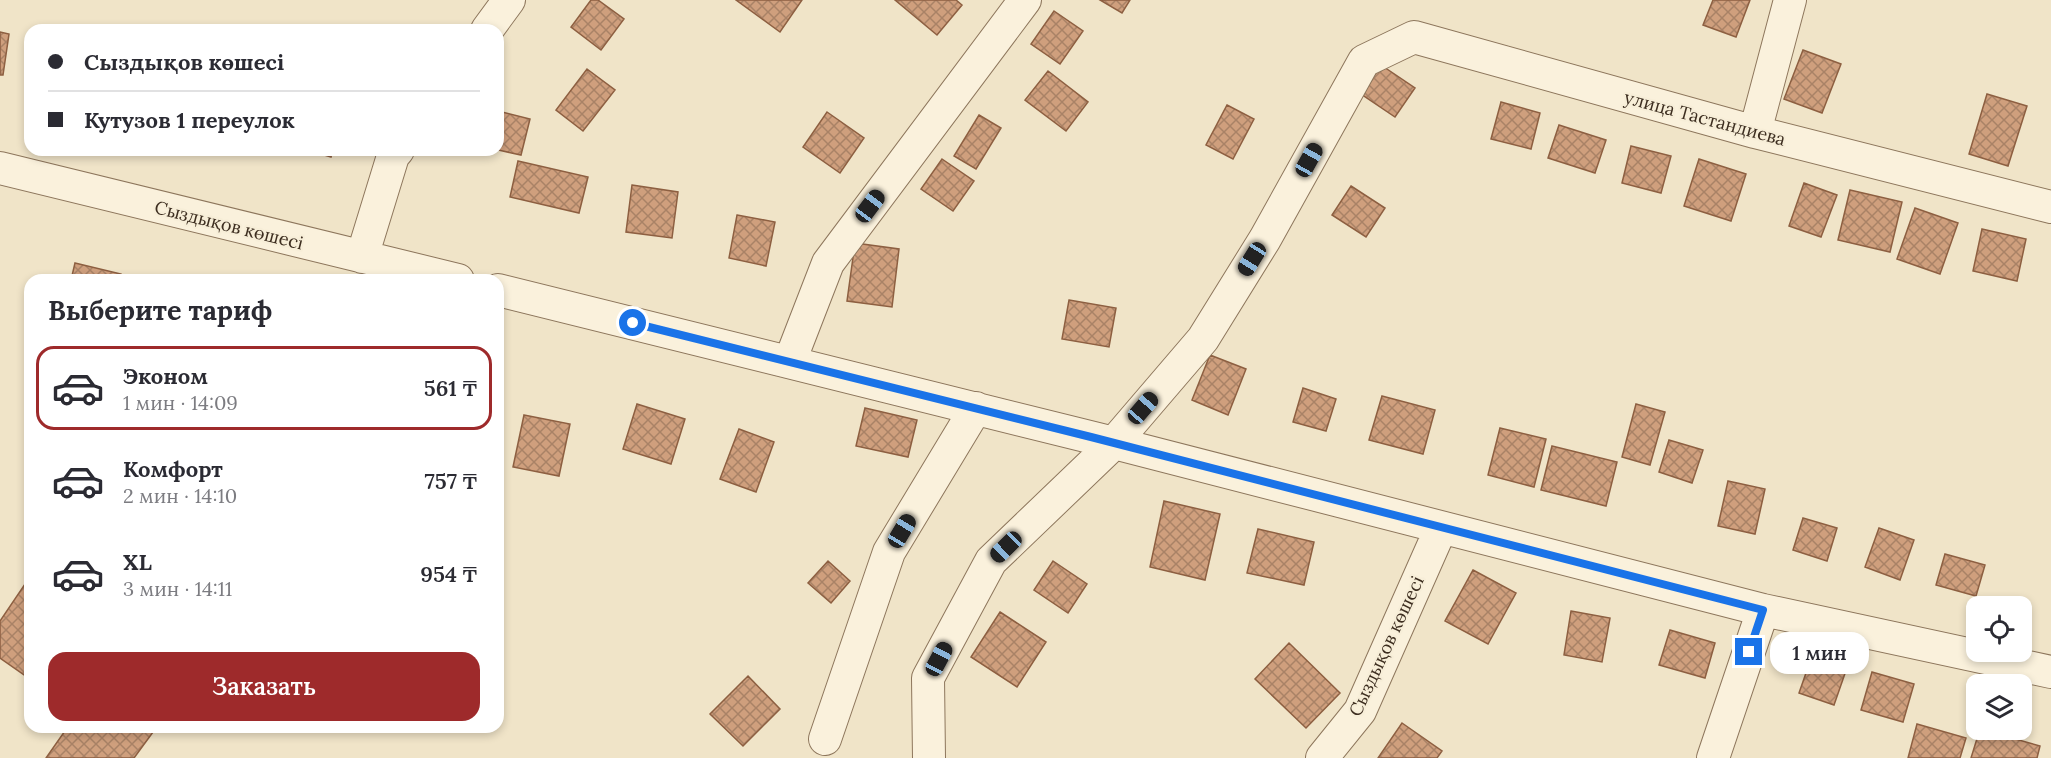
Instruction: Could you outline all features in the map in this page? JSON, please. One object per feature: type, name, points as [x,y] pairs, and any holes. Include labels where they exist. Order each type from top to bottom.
[{"type":"street","points":[[491,24],[509,0]]},
{"type":"street","points":[[790,361],[828,262],[1025,0]]},
{"type":"street","points":[[1755,132],[1790,0]]},
{"type":"street","name":"улица Тастандиева","points":[[1114,443],[1203,339],[1265,239],[1364,61],[1414,37],[1755,132],[2051,207]]},
{"type":"street","points":[[362,257],[393,156]]},
{"type":"street","name":"Сыздықов көшесі","points":[[0,168],[433,274]]},
{"type":"street","points":[[504,291],[976,408],[1763,610],[2051,672]]},
{"type":"street","points":[[825,739],[889,552],[976,408]]},
{"type":"street","points":[[928,758],[928,678],[991,561],[1114,443]]},
{"type":"street","name":"Сыздықов көшесі","points":[[1322,758],[1360,711],[1441,528]]},
{"type":"street","points":[[1713,758],[1763,610]]},
{"type":"building","points":[[591,0],[598,0],[624,19],[601,50],[571,27]]},
{"type":"building","points":[[736,0],[802,0],[780,32]]},
{"type":"building","points":[[895,0],[956,0],[962,5],[937,35]]},
{"type":"building","points":[[1100,0],[1130,0],[1122,13]]},
{"type":"building","points":[[1713,0],[1750,0],[1736,37],[1703,25]]},
{"type":"building","points":[[1054,11],[1083,31],[1060,64],[1031,44]]},
{"type":"building","points":[[0,32],[9,34],[3,75],[0,75]]},
{"type":"building","points":[[1803,50],[1841,64],[1822,113],[1784,99]]},
{"type":"building","points":[[1381,65],[1415,88],[1395,117],[1361,94]]},
{"type":"building","points":[[587,69],[615,90],[583,131],[556,110]]},
{"type":"building","points":[[1048,71],[1088,102],[1066,131],[1025,100]]},
{"type":"building","points":[[1987,94],[2027,106],[2008,166],[1969,154]]},
{"type":"building","points":[[1501,102],[1540,113],[1531,149],[1491,139]]},
{"type":"building","points":[[1227,105],[1254,119],[1233,159],[1206,145]]},
{"type":"building","points":[[504,112],[530,119],[521,155],[504,151]]},
{"type":"building","points":[[827,112],[864,138],[840,173],[803,147]]},
{"type":"building","points":[[979,115],[1001,128],[976,169],[954,156]]},
{"type":"building","points":[[1559,125],[1606,140],[1595,173],[1548,158]]},
{"type":"building","points":[[1631,146],[1671,156],[1661,193],[1622,183]]},
{"type":"building","points":[[942,159],[974,181],[953,211],[921,189]]},
{"type":"building","points":[[1699,159],[1746,174],[1731,221],[1684,206]]},
{"type":"building","points":[[518,161],[588,177],[579,213],[510,197]]},
{"type":"building","points":[[1804,183],[1837,195],[1821,237],[1789,226]]},
{"type":"building","points":[[632,185],[678,192],[672,238],[626,232]]},
{"type":"building","points":[[1351,186],[1385,208],[1366,237],[1332,215]]},
{"type":"building","points":[[1850,190],[1902,202],[1890,252],[1838,240]]},
{"type":"building","points":[[1915,208],[1958,223],[1940,274],[1897,259]]},
{"type":"building","points":[[737,215],[775,222],[766,266],[729,258]]},
{"type":"building","points":[[1982,229],[2026,239],[2017,281],[1973,271]]},
{"type":"building","points":[[855,243],[899,249],[892,307],[847,301]]},
{"type":"building","points":[[75,263],[121,274],[72,274]]},
{"type":"building","points":[[1069,300],[1116,308],[1109,347],[1062,339]]},
{"type":"building","points":[[1210,355],[1246,369],[1228,415],[1192,400]]},
{"type":"building","points":[[1303,388],[1336,399],[1326,431],[1293,422]]},
{"type":"building","points":[[1382,396],[1435,410],[1423,454],[1369,440]]},
{"type":"building","points":[[637,404],[685,419],[671,464],[623,449]]},
{"type":"building","points":[[1636,404],[1665,412],[1650,465],[1622,457]]},
{"type":"building","points":[[865,408],[917,420],[908,457],[856,446]]},
{"type":"building","points":[[524,415],[570,424],[559,476],[513,467]]},
{"type":"building","points":[[1500,428],[1546,439],[1534,487],[1488,475]]},
{"type":"building","points":[[739,429],[774,442],[756,492],[720,479]]},
{"type":"building","points":[[1669,440],[1703,450],[1692,483],[1659,472]]},
{"type":"building","points":[[1552,446],[1617,462],[1606,506],[1541,490]]},
{"type":"building","points":[[1728,481],[1765,489],[1755,534],[1718,526]]},
{"type":"building","points":[[1164,501],[1220,514],[1205,580],[1150,567]]},
{"type":"building","points":[[1803,518],[1837,528],[1827,561],[1793,550]]},
{"type":"building","points":[[1879,528],[1914,540],[1900,580],[1865,567]]},
{"type":"building","points":[[1258,529],[1314,542],[1304,585],[1247,573]]},
{"type":"building","points":[[1945,554],[1985,565],[1976,596],[1936,585]]},
{"type":"building","points":[[828,561],[850,581],[831,603],[808,583]]},
{"type":"building","points":[[1053,561],[1087,584],[1068,613],[1034,590]]},
{"type":"building","points":[[1473,570],[1516,593],[1488,644],[1445,621]]},
{"type":"building","points":[[24,585],[24,675],[0,658],[0,621]]},
{"type":"building","points":[[1571,611],[1610,618],[1602,662],[1564,655]]},
{"type":"building","points":[[1000,612],[1046,642],[1017,687],[971,657]]},
{"type":"building","points":[[1670,630],[1715,643],[1705,678],[1659,665]]},
{"type":"building","points":[[1289,643],[1340,693],[1306,728],[1255,679]]},
{"type":"building","points":[[1814,650],[1849,662],[1834,705],[1799,693]]},
{"type":"building","points":[[1872,672],[1914,684],[1903,722],[1861,710]]},
{"type":"building","points":[[748,676],[780,709],[743,746],[710,714]]},
{"type":"building","points":[[1402,723],[1442,751],[1437,758],[1378,758]]},
{"type":"building","points":[[1917,724],[1966,738],[1960,758],[1908,758]]},
{"type":"building","points":[[64,733],[152,733],[134,758],[46,758]]},
{"type":"building","points":[[1977,740],[2019,740],[2040,746],[2037,758],[1971,758]]},
{"type":"route","points":[[633,323],[1091,437],[1763,610],[1749,652]]}]
